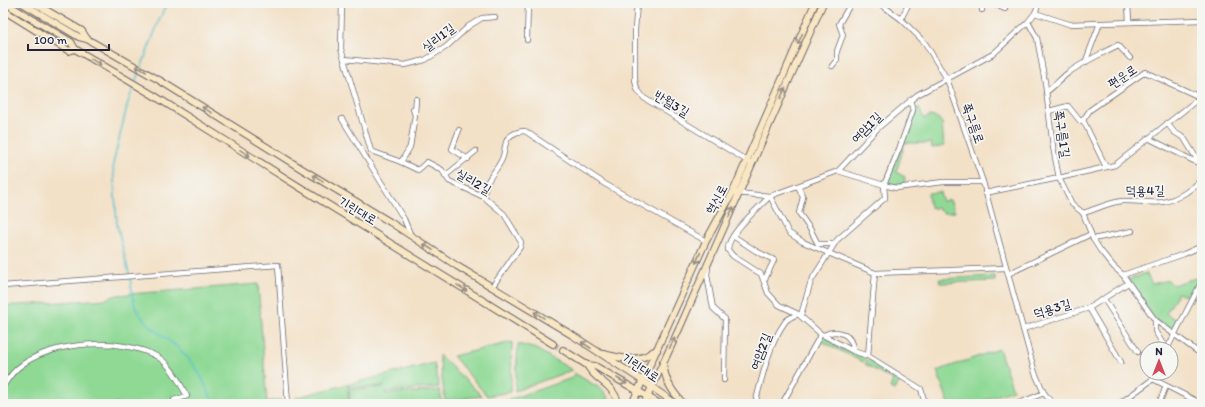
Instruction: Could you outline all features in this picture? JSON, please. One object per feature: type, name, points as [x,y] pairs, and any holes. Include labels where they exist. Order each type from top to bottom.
[{"type":"street","points":[[3,10],[69,51],[75,49],[71,42],[5,3]]},
{"type":"street","points":[[22,3],[79,37],[87,39]]},
{"type":"street","points":[[34,3],[82,31],[87,39]]},
{"type":"street","points":[[342,3],[341,50],[371,151],[364,154]]},
{"type":"street","points":[[527,40],[528,3]]},
{"type":"street","name":"반월3길","points":[[637,3],[635,50],[635,80],[637,89],[644,98],[752,164]]},
{"type":"street","name":"혁신로","points":[[644,404],[680,327],[707,264],[736,193],[746,160],[815,3]]},
{"type":"street","name":"혁신로","points":[[632,404],[706,241],[752,164],[823,3]]},
{"type":"street","points":[[832,66],[837,60],[837,51],[843,35],[839,24],[851,3]]},
{"type":"street","name":"쪽구름로","points":[[879,3],[901,19],[925,43],[947,79],[982,182],[1035,373],[1044,393],[1053,404]]},
{"type":"street","points":[[901,19],[909,3]]},
{"type":"street","points":[[980,3],[982,5],[982,10]]},
{"type":"street","points":[[992,3],[1005,9]]},
{"type":"street","points":[[947,79],[993,54],[1028,22],[1035,13],[1039,3]]},
{"type":"street","points":[[1128,3],[1129,22]]},
{"type":"street","points":[[1035,13],[1069,24],[1202,20]]},
{"type":"street","name":"실리1길","points":[[344,59],[404,65],[425,60],[446,47],[469,26],[482,18],[495,17]]},
{"type":"street","name":"쪽구름1길","points":[[1028,22],[1037,38],[1059,178]]},
{"type":"street","points":[[1085,63],[1100,23]]},
{"type":"street","name":"기린대로","points":[[87,39],[160,80],[492,287],[572,335],[676,404]]},
{"type":"street","points":[[1046,92],[1053,88],[1057,82],[1068,73],[1118,45],[1130,58]]},
{"type":"street","name":"기린대로","points":[[75,49],[153,94],[293,183],[553,344]]},
{"type":"street","name":"편운로","points":[[985,193],[1115,165],[1201,97],[1145,72],[1090,110],[1083,120]]},
{"type":"street","name":"여암1길","points":[[734,234],[770,196],[838,172],[878,128],[910,100],[947,79]]},
{"type":"street","points":[[401,162],[410,147],[416,99]]},
{"type":"street","points":[[799,314],[811,281],[834,244],[885,198],[884,185],[913,110],[910,100]]},
{"type":"street","points":[[1048,110],[1068,106],[1080,121],[1083,120],[1106,167]]},
{"type":"street","points":[[413,109],[415,115]]},
{"type":"street","points":[[342,119],[404,219],[411,236]]},
{"type":"street","points":[[1167,124],[1174,132],[1184,138],[1201,165]]},
{"type":"street","name":"실리2길","points":[[459,130],[452,149],[468,159]]},
{"type":"street","points":[[484,197],[485,185],[498,168],[503,158],[507,141],[515,133],[525,131],[605,184],[706,241]]},
{"type":"street","points":[[1148,138],[1201,165]]},
{"type":"street","name":"실리2길","points":[[371,151],[418,170],[427,162],[442,170],[449,181],[484,197],[504,214],[521,242],[520,247],[492,287]]},
{"type":"street","name":"실리2길","points":[[445,176],[468,159],[476,151]]},
{"type":"street","points":[[838,172],[896,188],[943,182],[982,182]]},
{"type":"street","points":[[1059,178],[1072,204],[1083,213],[1092,237],[1114,267],[1123,275],[1155,320],[1198,352],[1202,353]]},
{"type":"street","name":"덕용4길","points":[[1083,213],[1120,201],[1161,203],[1175,199],[1197,185],[1202,179]]},
{"type":"street","points":[[798,186],[802,197],[799,213],[818,244],[834,244]]},
{"type":"street","name":"여암1길","points":[[736,193],[770,196]]},
{"type":"street","points":[[770,196],[789,233],[803,242],[829,254],[876,273],[1006,268]]},
{"type":"street","points":[[1008,274],[1066,246],[1092,237],[1132,231]]},
{"type":"street","points":[[764,281],[774,260],[756,251],[734,234],[728,247],[730,254],[761,274],[768,293],[779,305],[799,314],[822,334],[853,351],[868,356],[921,389],[925,404]]},
{"type":"street","points":[[1123,275],[1184,254],[1202,246]]},
{"type":"street","points":[[3,286],[278,264],[288,404]]},
{"type":"street","points":[[707,264],[709,264],[707,275],[713,308],[725,319],[724,380]]},
{"type":"street","points":[[868,356],[876,273]]},
{"type":"street","points":[[1171,341],[1202,281]]},
{"type":"street","name":"덕용3길","points":[[1023,329],[1089,308],[1128,283]]},
{"type":"street","points":[[1104,299],[1138,352]]},
{"type":"street","name":"덕용3길","points":[[1089,308],[1121,362]]},
{"type":"street","name":"여암2길","points":[[755,404],[762,377],[774,342],[786,321],[799,314]]},
{"type":"street","points":[[1155,320],[1155,331],[1162,341]]},
{"type":"street","points":[[822,334],[834,332],[846,335],[851,340],[853,351]]},
{"type":"street","points":[[782,404],[822,334]]},
{"type":"street","points":[[3,387],[8,378],[23,364],[43,353],[69,347],[106,344],[140,349],[159,358],[171,369],[187,396],[174,400]]},
{"type":"street","name":"기린대로","points":[[564,350],[587,365],[595,366],[660,404]]},
{"type":"street","points":[[600,354],[630,359],[645,357],[657,350]]},
{"type":"street","points":[[663,361],[668,384],[681,401],[681,404]]},
{"type":"street","points":[[587,365],[591,373],[608,385],[616,394],[619,404]]},
{"type":"street","points":[[1119,404],[1150,381]]},
{"type":"street","points":[[1157,381],[1197,403],[1202,404]]},
{"type":"street","points":[[1159,404],[1166,386]]},
{"type":"street","points":[[1017,404],[1044,393]]},
{"type":"green space","points":[[919,108],[924,119],[930,116],[938,118],[942,123],[944,146],[932,148],[931,143],[903,143],[914,110]]},
{"type":"green space","points":[[903,144],[903,150],[896,172],[905,177],[904,186],[896,187],[885,185]]},
{"type":"green space","points":[[940,192],[943,201],[950,200],[955,212],[944,213],[937,208],[931,208],[928,193]]},
{"type":"green space","points":[[1146,273],[1152,284],[1168,280],[1173,285],[1199,277],[1189,297],[1178,293],[1166,314],[1177,320],[1170,330],[1155,319],[1128,280]]},
{"type":"green space","points":[[995,276],[995,281],[940,283],[939,279]]},
{"type":"green space","points":[[258,284],[267,402],[280,399],[280,404],[3,404],[3,306],[106,299],[117,295]]},
{"type":"green space","points":[[821,335],[866,358],[863,362],[819,340]]},
{"type":"green space","points":[[512,342],[511,392],[487,396],[453,356]]},
{"type":"green space","points":[[518,344],[536,349],[572,370],[515,391]]},
{"type":"green space","points":[[999,349],[1013,390],[974,404],[949,404],[937,371]]},
{"type":"green space","points":[[439,355],[477,391],[482,396],[445,401]]},
{"type":"green space","points":[[868,359],[901,380],[894,390],[890,388],[893,380],[865,364]]},
{"type":"green space","points":[[434,363],[439,387],[385,392],[385,394],[440,390],[442,404],[350,404],[349,390],[384,386],[348,388],[348,404],[296,404],[295,398],[348,384],[348,387],[350,384]]},
{"type":"green space","points":[[574,373],[603,390],[612,404],[505,404],[505,401],[572,378]]},
{"type":"waterway","points":[[141,68],[167,3]]},
{"type":"waterway","points":[[135,83],[139,72]]},
{"type":"waterway","points":[[129,274],[117,225],[113,164],[128,102],[134,87]]},
{"type":"waterway","points":[[130,278],[136,308],[149,325],[178,348],[190,360],[207,388],[213,404]]},
{"type":"tunnel","points":[[553,344],[563,350]]}]
